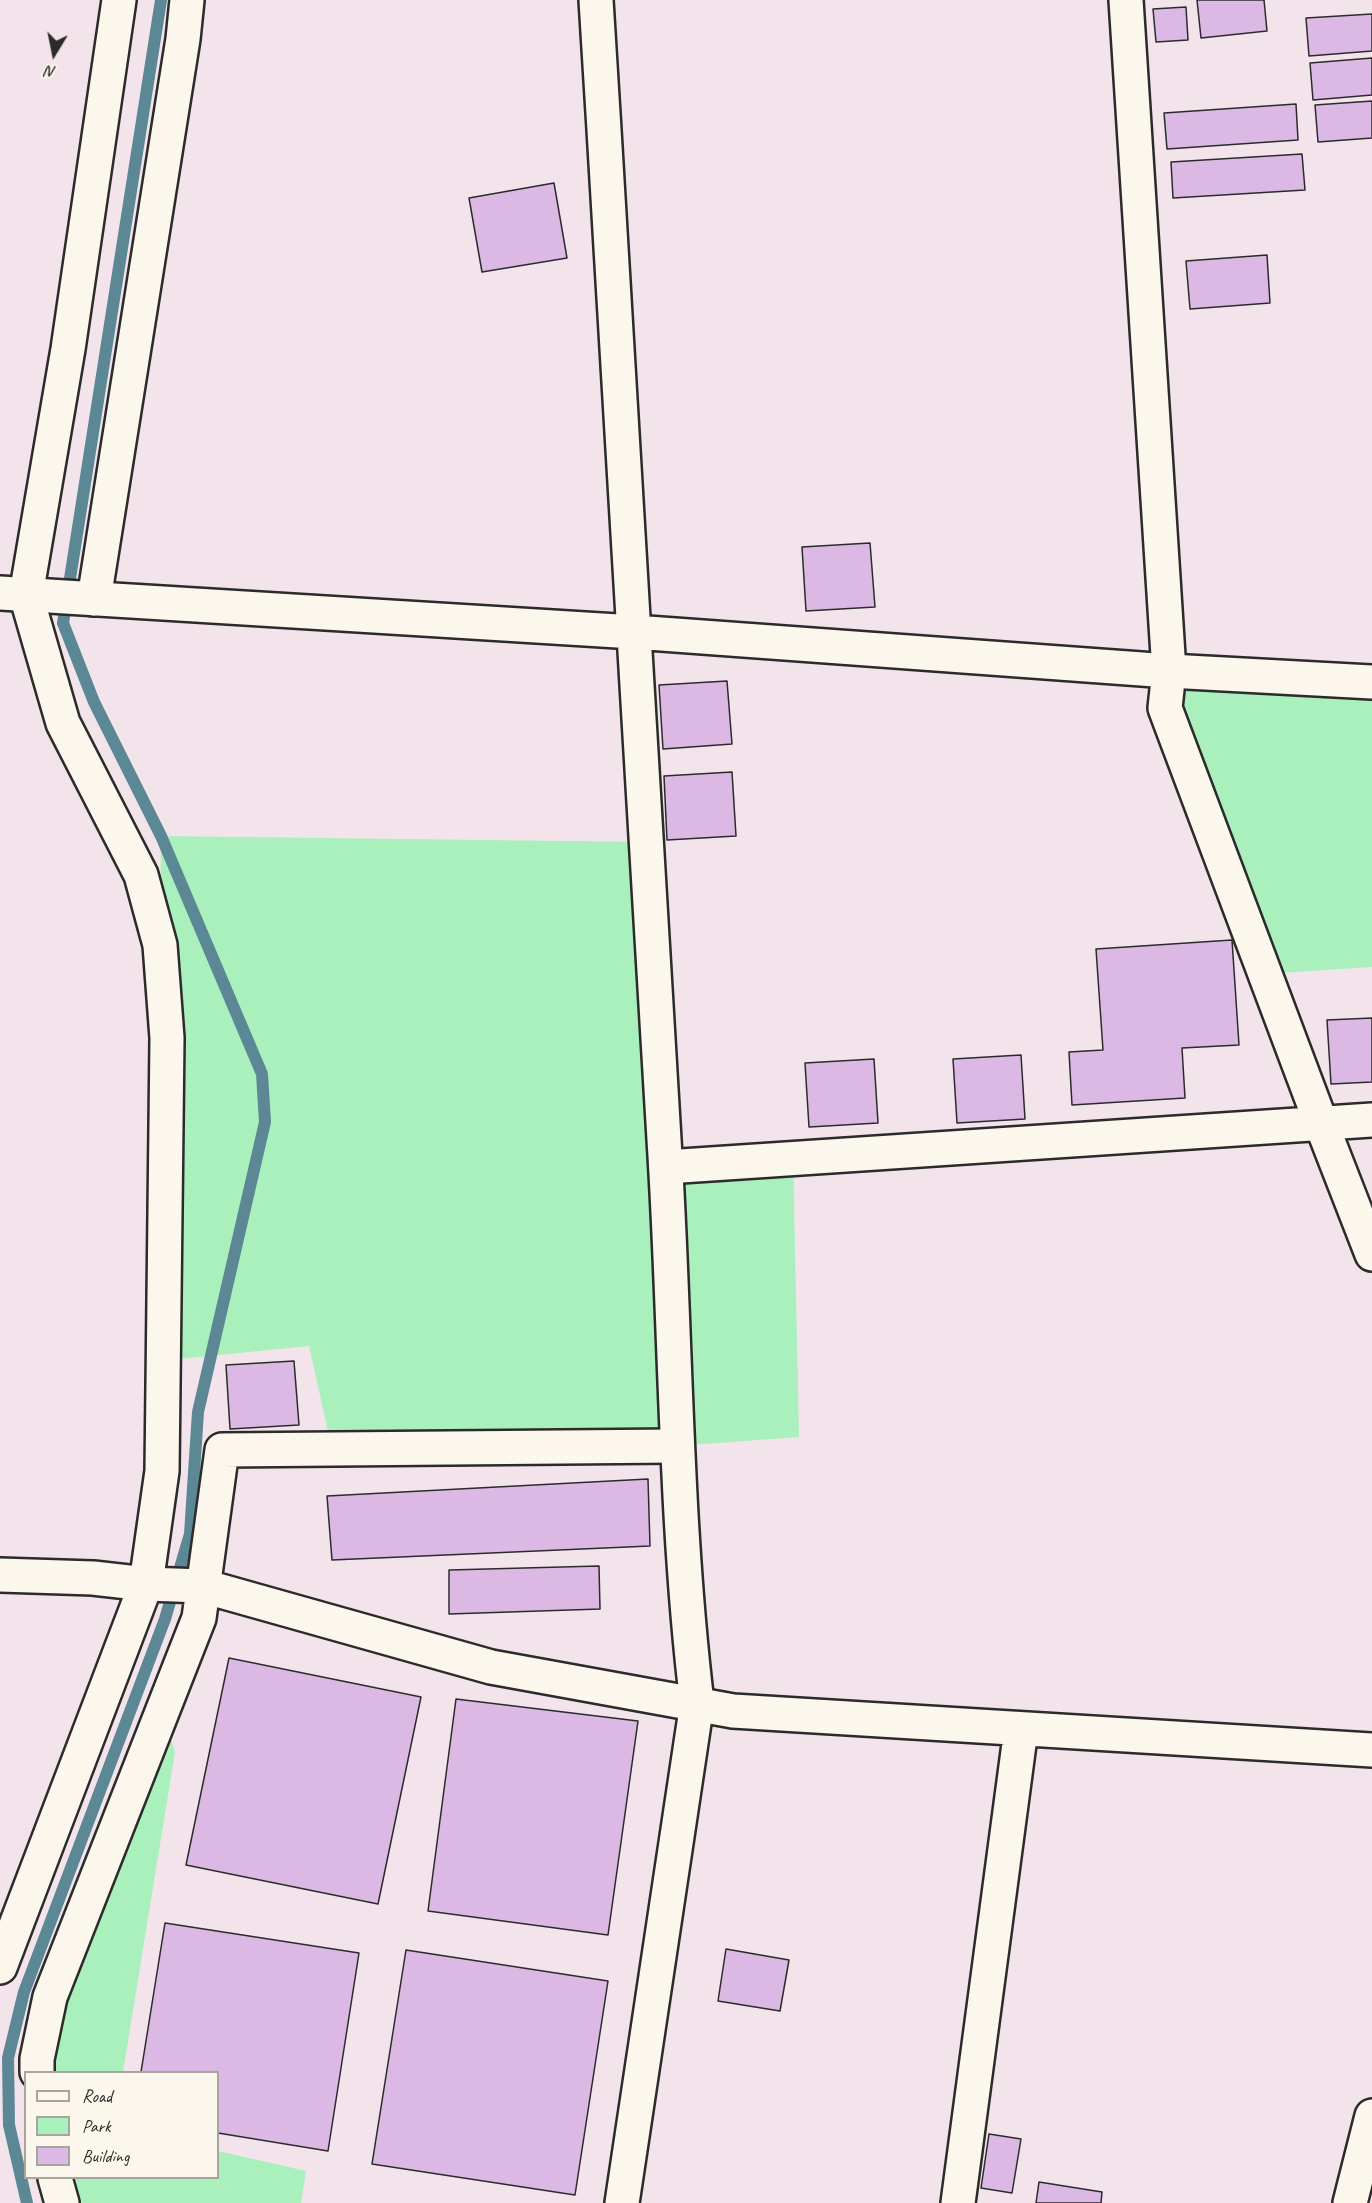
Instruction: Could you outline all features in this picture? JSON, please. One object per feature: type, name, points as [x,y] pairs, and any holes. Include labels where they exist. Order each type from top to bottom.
[{"type":"street","points":[[0,1967],[146,1584],[162,1471],[167,1038],[160,945],[141,875],[63,723],[13,594],[68,349],[119,0]]},
{"type":"street","points":[[94,599],[187,0]]},
{"type":"street","points":[[596,0],[666,1167],[676,1446],[689,1638],[697,1703],[622,2203]]},
{"type":"street","points":[[1126,0],[1169,671],[1165,708],[1372,1254]]},
{"type":"street","points":[[13,594],[634,632],[1169,671],[1372,682]]},
{"type":"street","points":[[666,1167],[1372,1120]]},
{"type":"street","points":[[37,2071],[37,2059],[50,1997],[198,1618],[222,1450],[676,1446]]},
{"type":"street","points":[[0,1575],[93,1578],[146,1584],[203,1586],[491,1667],[733,1711],[1372,1750]]},
{"type":"street","points":[[958,2203],[1021,1729]]},
{"type":"street","points":[[1350,2203],[1372,2116]]},
{"type":"street","points":[[55,2179],[62,2203]]},
{"type":"green space","points":[[1169,678],[1372,682],[1372,967],[1265,974]]},
{"type":"green space","points":[[161,836],[646,842],[666,1167],[793,1158],[799,1437],[676,1446],[332,1449],[309,1346],[169,1360],[160,945]]},
{"type":"green space","points":[[167,1728],[175,1752],[123,2071],[44,2071],[50,1997]]},
{"type":"green space","points":[[219,2151],[306,2171],[301,2203],[62,2203],[55,2179],[219,2179]]},
{"type":"building","points":[[1197,0],[1264,0],[1267,31],[1201,38]]},
{"type":"building","points":[[1186,7],[1188,40],[1156,42],[1153,9]]},
{"type":"building","points":[[1372,14],[1372,51],[1309,56],[1306,18]]},
{"type":"building","points":[[1372,58],[1372,95],[1313,100],[1310,63]]},
{"type":"building","points":[[1372,101],[1372,138],[1318,142],[1315,105]]},
{"type":"building","points":[[1296,104],[1298,140],[1167,149],[1164,113]]},
{"type":"building","points":[[1302,154],[1305,190],[1173,198],[1171,162]]},
{"type":"building","points":[[554,183],[567,258],[482,272],[469,198]]},
{"type":"building","points":[[1267,255],[1270,303],[1190,309],[1186,261]]},
{"type":"building","points":[[870,543],[875,607],[806,611],[802,547]]},
{"type":"building","points":[[727,681],[732,744],[663,749],[659,685]]},
{"type":"building","points":[[732,772],[736,836],[667,840],[664,776]]},
{"type":"building","points":[[1232,940],[1239,1045],[1182,1048],[1185,1098],[1072,1105],[1069,1052],[1103,1050],[1096,949]]},
{"type":"building","points":[[1372,1018],[1372,1082],[1331,1084],[1327,1020]]},
{"type":"building","points":[[1021,1055],[1025,1119],[957,1123],[953,1059]]},
{"type":"building","points":[[874,1059],[878,1123],[809,1127],[805,1063]]},
{"type":"building","points":[[294,1361],[299,1425],[230,1429],[226,1365]]},
{"type":"building","points":[[648,1479],[650,1546],[332,1560],[327,1496]]},
{"type":"building","points":[[599,1566],[600,1609],[449,1614],[449,1570]]},
{"type":"building","points":[[229,1658],[421,1697],[378,1904],[186,1865]]},
{"type":"building","points":[[456,1699],[638,1721],[608,1935],[428,1911]]},
{"type":"building","points":[[165,1923],[359,1953],[328,2151],[219,2133],[219,2071],[141,2071]]},
{"type":"building","points":[[726,1949],[789,1960],[780,2011],[718,2001]]},
{"type":"building","points":[[406,1950],[608,1981],[575,2195],[372,2164]]},
{"type":"building","points":[[989,2134],[1021,2139],[1012,2193],[981,2188]]},
{"type":"building","points":[[1039,2182],[1102,2192],[1101,2203],[1036,2203]]},
{"type":"waterway","points":[[27,2203],[9,2125],[8,2058],[24,1992],[165,1619],[190,1534],[198,1412],[265,1122],[262,1074],[161,836],[94,702],[63,623],[161,0]]}]
